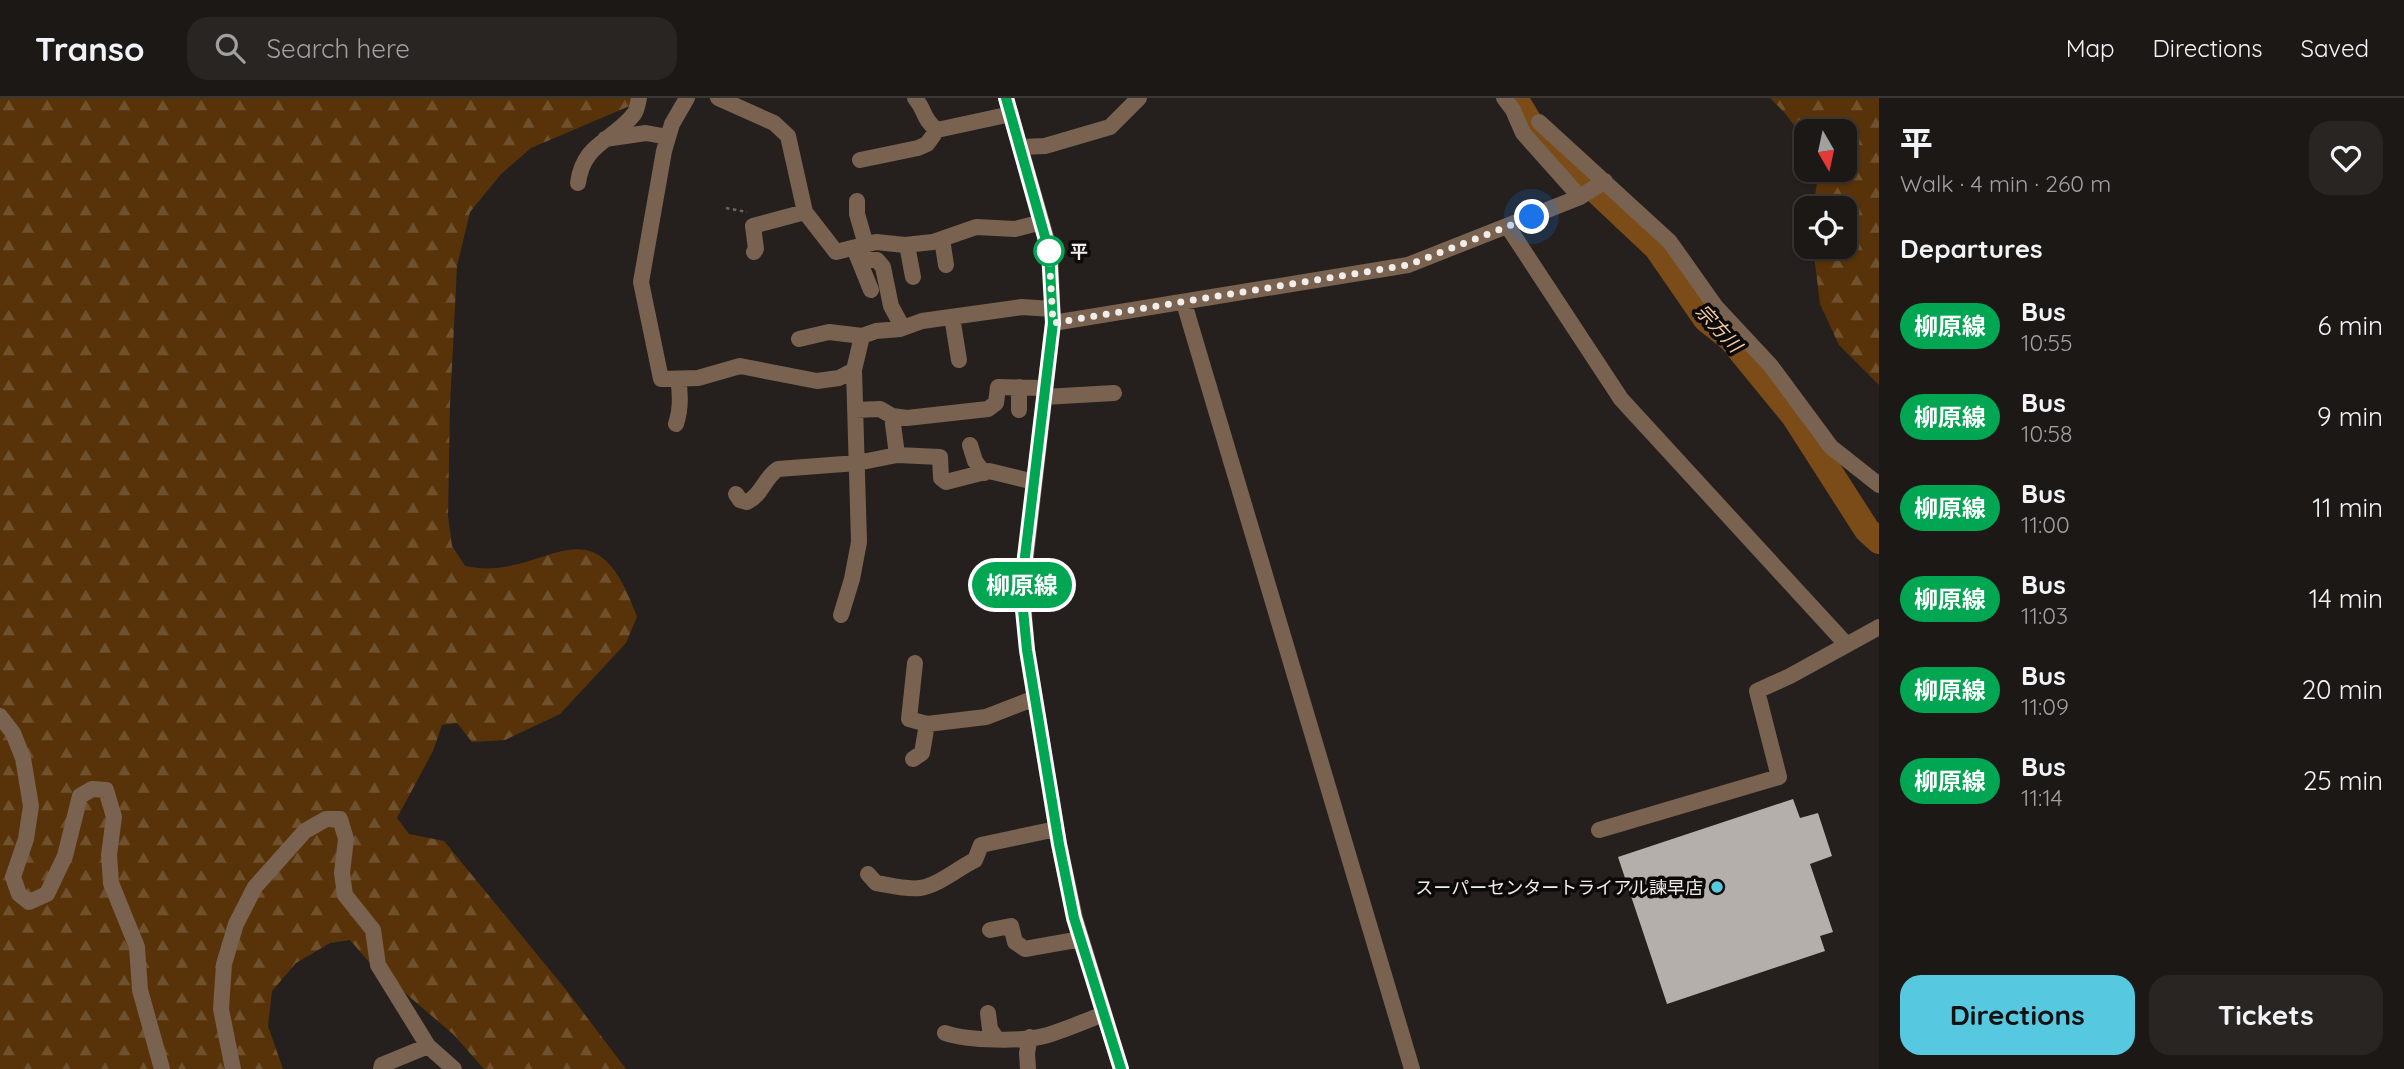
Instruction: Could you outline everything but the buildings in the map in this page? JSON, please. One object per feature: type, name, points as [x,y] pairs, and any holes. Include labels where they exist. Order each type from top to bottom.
[{"type":"street","points":[[578,183],[579,171],[590,152],[635,113],[639,98]]},
{"type":"street","points":[[687,98],[668,137],[641,282],[661,379],[698,378],[740,366],[817,381],[839,378],[854,370]]},
{"type":"street","points":[[719,98],[774,123],[788,136],[805,212],[836,252],[860,250],[876,242],[907,245],[933,242],[976,227],[1015,229],[1042,222]]},
{"type":"street","points":[[915,98],[920,103],[926,121],[937,130]]},
{"type":"street","points":[[1022,146],[1045,146],[1111,127],[1139,98]]},
{"type":"street","points":[[1504,98],[1513,110],[1523,133],[1582,196]]},
{"type":"street","points":[[860,160],[918,148],[927,144],[937,130],[1009,106],[1022,146],[1049,251],[1053,316],[1021,590],[1027,650],[1056,829],[1081,939],[1121,1069]]},
{"type":"street","points":[[1539,122],[1670,242],[1716,307],[1771,366],[1831,446],[1879,485]]},
{"type":"street","points":[[605,139],[646,133],[668,137]]},
{"type":"street","points":[[799,339],[829,332],[862,336],[903,328],[922,321],[1022,307],[1053,316],[1184,303],[1408,265],[1582,196],[1603,183]]},
{"type":"street","points":[[857,201],[860,250],[871,290]]},
{"type":"street","points":[[754,252],[756,249],[753,226],[805,212]]},
{"type":"street","points":[[1508,227],[1621,399],[1846,644]]},
{"type":"street","points":[[942,239],[946,265]]},
{"type":"street","points":[[907,245],[913,277]]},
{"type":"street","points":[[860,250],[883,267],[891,306],[903,328]]},
{"type":"street","points":[[1184,303],[1412,1069]]},
{"type":"street","points":[[952,317],[958,360]]},
{"type":"street","points":[[841,615],[859,542],[854,370],[862,336]]},
{"type":"street","points":[[676,424],[681,396],[678,379]]},
{"type":"street","points":[[855,410],[880,410],[892,416],[907,418],[988,409],[996,403],[998,387],[1019,387],[1045,393],[1114,393]]},
{"type":"street","points":[[1019,387],[1019,410]]},
{"type":"street","points":[[892,416],[897,455]]},
{"type":"street","points":[[970,445],[975,461],[984,473]]},
{"type":"street","points":[[736,494],[740,500],[747,502],[757,497],[769,475],[778,469],[857,463],[897,455],[940,457],[941,478],[946,482],[989,471],[1034,482]]},
{"type":"street","points":[[1600,830],[1779,777],[1757,691],[1790,676],[1879,626]]},
{"type":"street","points":[[915,663],[909,719],[927,724],[986,717],[1035,698]]},
{"type":"street","points":[[0,716],[13,733],[23,758],[31,806],[26,839],[13,877],[19,894],[29,902],[47,894],[65,856],[80,796],[92,789],[106,790],[114,817],[109,855],[111,883],[137,947],[140,990],[162,1069]]},
{"type":"street","points":[[913,759],[922,753],[927,724]]},
{"type":"street","points":[[233,1069],[221,1009],[223,964],[236,924],[255,887],[305,831],[326,819],[340,819],[346,839],[342,873],[345,895],[373,930],[378,965],[428,1046],[454,1069]]},
{"type":"street","points":[[868,874],[876,883],[919,888],[936,883],[975,860],[981,845],[1056,829]]},
{"type":"street","points":[[990,930],[1012,926],[1015,942],[1025,949],[1081,939]]},
{"type":"street","points":[[988,1013],[990,1029],[997,1039]]},
{"type":"street","points":[[945,1033],[958,1038],[1045,1036],[1104,1014]]},
{"type":"street","points":[[1028,1069],[1030,1037]]},
{"type":"street","points":[[381,1069],[382,1065],[428,1046]]},
{"type":"green space","points":[[0,98],[644,98],[531,148],[501,174],[470,212],[457,266],[448,516],[452,546],[465,566],[494,568],[520,564],[564,551],[584,550],[603,558],[620,579],[637,617],[626,643],[560,714],[505,740],[472,742],[457,723],[442,725],[433,751],[397,818],[409,834],[444,841],[567,991],[626,1069],[484,1069],[454,1035],[369,962],[350,940],[330,943],[296,963],[272,991],[268,1026],[283,1069],[0,1069]]},
{"type":"green space","points":[[1770,98],[1879,98],[1879,385],[1839,345],[1820,304],[1814,259],[1857,259],[1857,196],[1815,196],[1817,182],[1857,182],[1857,119],[1794,119],[1794,125]]},
{"type":"waterway","name":"宗方川","points":[[1515,98],[1537,135],[1657,248],[1706,319],[1731,339],[1794,416],[1867,530],[1879,541]]},
{"type":"bus line","name":"柳原線","points":[[1006,98],[1022,146],[1049,251],[1053,323],[1021,590],[1027,650],[1074,918],[1121,1069]]},
{"type":"place","name":"平","points":[[1049,251]]},
{"type":"place","name":"スーパーセンタートライアル諫早店","points":[[1717,887]]},
{"type":"route","points":[[1049,251],[1053,323],[1408,265],[1532,217]]}]
